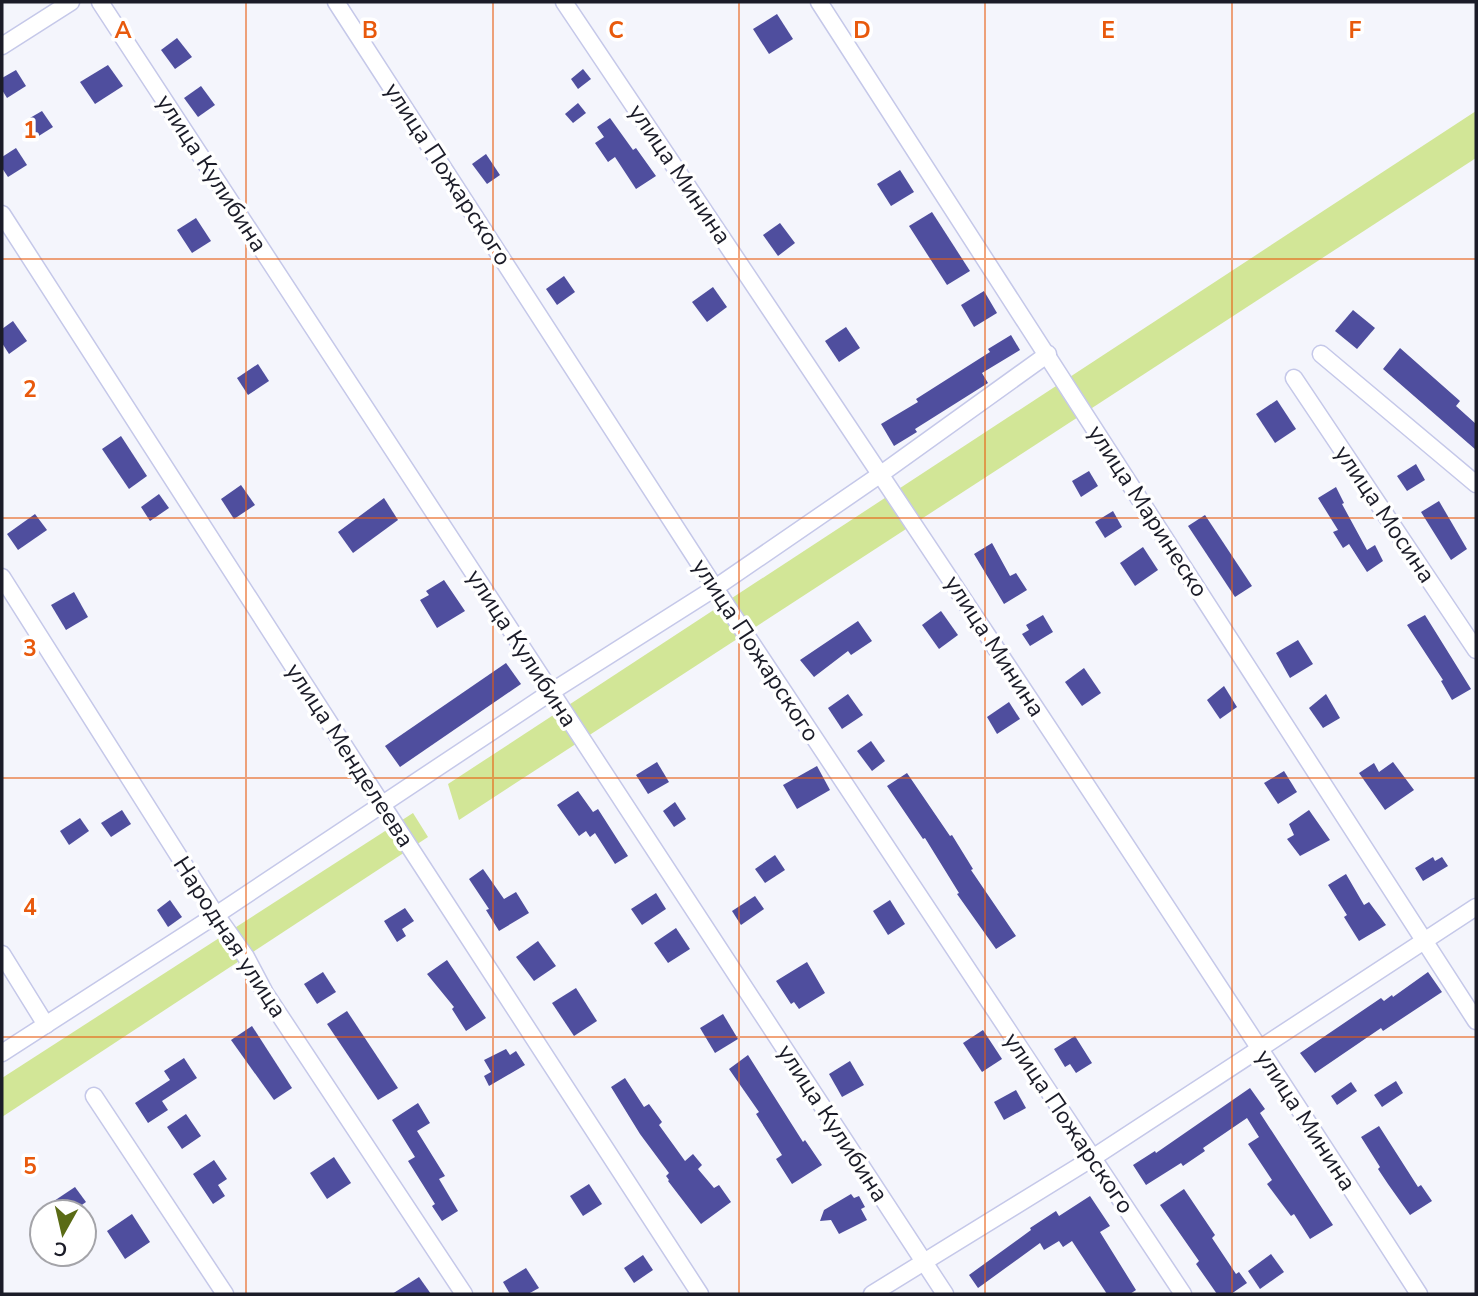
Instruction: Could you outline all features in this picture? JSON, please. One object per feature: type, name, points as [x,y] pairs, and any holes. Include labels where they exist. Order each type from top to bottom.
[{"type":"street","points":[[2,46],[71,2]]},
{"type":"street","name":"улица Кулибина","points":[[100,2],[945,1294]]},
{"type":"street","name":"улица Пожарского","points":[[336,2],[715,588],[1183,1294]]},
{"type":"street","name":"улица Минина","points":[[564,2],[881,474],[1419,1294]]},
{"type":"street","name":"улица Маринеско","points":[[819,2],[1476,1021]]},
{"type":"street","name":"улица Менделеева","points":[[2,214],[700,1294]]},
{"type":"street","points":[[2,1053],[216,915],[551,692],[715,588],[881,474],[1048,354]]},
{"type":"street","points":[[1321,354],[1476,484]]},
{"type":"street","name":"улица Мосина","points":[[1294,378],[1476,650]]},
{"type":"street","name":"Народная улица","points":[[2,577],[216,915],[464,1294]]},
{"type":"street","points":[[872,1294],[1091,1159],[1476,907]]},
{"type":"street","points":[[2,954],[46,1025]]},
{"type":"street","points":[[94,1096],[225,1294]]},
{"type":"green space","points":[[1476,111],[1476,158],[459,820],[448,784]]},
{"type":"green space","points":[[413,813],[428,837],[2,1117],[2,1078]]},
{"type":"building","points":[[777,14],[793,39],[769,54],[753,29]]},
{"type":"building","points":[[177,38],[192,57],[175,69],[161,50]]},
{"type":"building","points":[[108,65],[123,86],[95,104],[80,82]]},
{"type":"building","points":[[583,69],[591,79],[578,89],[571,79]]},
{"type":"building","points":[[16,70],[26,86],[7,98],[2,90],[2,78]]},
{"type":"building","points":[[201,86],[215,105],[198,117],[184,98]]},
{"type":"building","points":[[578,103],[586,113],[573,123],[565,114]]},
{"type":"building","points":[[42,111],[53,127],[34,139],[23,122]]},
{"type":"building","points":[[610,118],[656,176],[636,189],[615,157],[608,162],[595,143],[604,137],[597,127]]},
{"type":"building","points":[[16,148],[27,165],[8,177],[2,168],[2,157]]},
{"type":"building","points":[[486,154],[500,175],[487,184],[472,164]]},
{"type":"building","points":[[900,170],[914,192],[891,206],[877,184]]},
{"type":"building","points":[[932,212],[970,271],[947,285],[909,226]]},
{"type":"building","points":[[196,218],[211,241],[192,253],[177,230]]},
{"type":"building","points":[[780,223],[795,243],[778,256],[763,235]]},
{"type":"building","points":[[564,276],[575,292],[557,305],[546,289]]},
{"type":"building","points":[[713,287],[727,307],[707,322],[692,302]]},
{"type":"building","points":[[984,291],[997,313],[974,327],[961,305]]},
{"type":"building","points":[[1353,310],[1375,328],[1357,349],[1335,331]]},
{"type":"building","points":[[13,321],[27,341],[9,354],[2,343],[2,329]]},
{"type":"building","points":[[846,327],[860,348],[839,362],[825,341]]},
{"type":"building","points":[[1011,335],[1020,350],[982,373],[988,383],[915,429],[917,432],[894,446],[881,424],[918,402],[916,399],[990,352],[988,349]]},
{"type":"building","points":[[1400,348],[1460,401],[1456,406],[1476,424],[1476,450],[1383,369]]},
{"type":"building","points":[[258,364],[269,381],[248,395],[237,378]]},
{"type":"building","points":[[1277,400],[1296,429],[1275,443],[1256,414]]},
{"type":"building","points":[[121,436],[147,476],[129,489],[102,449]]},
{"type":"building","points":[[1416,464],[1425,480],[1407,491],[1397,476]]},
{"type":"building","points":[[1089,471],[1098,486],[1081,497],[1072,481]]},
{"type":"building","points":[[241,485],[255,505],[234,519],[221,499]]},
{"type":"building","points":[[1336,487],[1344,503],[1342,504],[1367,550],[1375,545],[1383,561],[1367,572],[1349,544],[1343,548],[1333,532],[1338,530],[1318,498]]},
{"type":"building","points":[[159,494],[169,508],[150,521],[141,507]]},
{"type":"building","points":[[384,498],[398,520],[353,553],[338,532]]},
{"type":"building","points":[[1439,501],[1467,549],[1451,560],[1421,512]]},
{"type":"building","points":[[1113,511],[1122,527],[1105,538],[1095,522]]},
{"type":"building","points":[[35,514],[47,530],[18,550],[7,534]]},
{"type":"building","points":[[1205,515],[1252,586],[1235,597],[1188,526]]},
{"type":"building","points":[[992,543],[1010,576],[1016,573],[1027,590],[1004,604],[974,554]]},
{"type":"building","points":[[1143,547],[1158,570],[1135,586],[1120,563]]},
{"type":"building","points":[[444,580],[465,611],[437,628],[420,600],[429,595],[426,591]]},
{"type":"building","points":[[74,592],[88,617],[66,630],[51,605]]},
{"type":"building","points":[[941,611],[958,635],[939,649],[922,625]]},
{"type":"building","points":[[1043,615],[1053,632],[1030,646],[1022,634],[1029,630],[1026,625]]},
{"type":"building","points":[[1425,615],[1471,689],[1452,700],[1441,681],[1443,680],[1407,625]]},
{"type":"building","points":[[858,621],[872,641],[851,655],[848,651],[814,677],[800,660]]},
{"type":"building","points":[[1298,640],[1313,664],[1290,678],[1276,653]]},
{"type":"building","points":[[506,663],[521,684],[400,767],[385,746]]},
{"type":"building","points":[[1084,668],[1101,693],[1082,706],[1065,682]]},
{"type":"building","points":[[1224,686],[1237,707],[1220,719],[1207,700]]},
{"type":"building","points":[[848,694],[863,715],[842,729],[828,708]]},
{"type":"building","points":[[1326,694],[1340,718],[1323,728],[1309,708]]},
{"type":"building","points":[[1009,702],[1020,719],[997,734],[987,717]]},
{"type":"building","points":[[871,741],[885,761],[872,771],[857,751]]},
{"type":"building","points":[[657,762],[669,782],[648,794],[636,775]]},
{"type":"building","points":[[1393,762],[1414,790],[1385,810],[1359,773],[1374,763],[1379,772]]},
{"type":"building","points":[[817,766],[830,790],[797,809],[783,785]]},
{"type":"building","points":[[1284,771],[1297,792],[1278,804],[1264,783]]},
{"type":"building","points":[[907,773],[950,836],[952,835],[973,869],[971,870],[1016,936],[996,949],[957,894],[959,893],[925,838],[923,839],[887,786]]},
{"type":"building","points":[[578,791],[593,812],[598,809],[628,856],[615,864],[595,833],[590,837],[586,831],[579,836],[557,805]]},
{"type":"building","points":[[675,802],[686,819],[674,827],[663,811]]},
{"type":"building","points":[[122,810],[131,824],[111,837],[101,823]]},
{"type":"building","points":[[1309,810],[1330,840],[1300,856],[1287,839],[1294,835],[1289,824]]},
{"type":"building","points":[[80,818],[89,831],[69,845],[60,831]]},
{"type":"building","points":[[775,855],[785,870],[765,883],[755,869]]},
{"type":"building","points":[[1433,857],[1435,861],[1442,857],[1448,866],[1423,881],[1415,868]]},
{"type":"building","points":[[483,869],[504,899],[516,892],[529,913],[499,931],[486,910],[489,909],[469,879]]},
{"type":"building","points":[[1346,874],[1364,905],[1369,902],[1386,925],[1359,941],[1328,885]]},
{"type":"building","points":[[656,893],[666,909],[642,925],[631,909]]},
{"type":"building","points":[[755,896],[764,909],[741,925],[732,911]]},
{"type":"building","points":[[170,900],[182,917],[168,927],[157,910]]},
{"type":"building","points":[[890,900],[905,924],[888,935],[873,911]]},
{"type":"building","points":[[405,908],[414,921],[402,929],[406,936],[397,942],[384,921]]},
{"type":"building","points":[[676,928],[690,949],[668,963],[654,943]]},
{"type":"building","points":[[538,941],[556,966],[534,981],[516,957]]},
{"type":"building","points":[[447,960],[486,1018],[466,1031],[452,1009],[454,1007],[427,974]]},
{"type":"building","points":[[807,962],[825,993],[799,1009],[794,1002],[791,1004],[776,981]]},
{"type":"building","points":[[323,972],[336,992],[317,1004],[304,984]]},
{"type":"building","points":[[1428,972],[1442,992],[1383,1031],[1381,1028],[1315,1073],[1300,1053],[1381,998],[1384,1001],[1392,995],[1393,997]]},
{"type":"building","points":[[576,988],[597,1021],[574,1036],[552,1003]]},
{"type":"building","points":[[347,1011],[398,1088],[378,1100],[327,1024]]},
{"type":"building","points":[[723,1014],[738,1039],[715,1053],[700,1028]]},
{"type":"building","points":[[252,1026],[292,1088],[274,1100],[231,1040]]},
{"type":"building","points":[[983,1030],[1002,1059],[982,1072],[963,1043]]},
{"type":"building","points":[[1075,1036],[1092,1063],[1076,1073],[1070,1064],[1065,1067],[1054,1049]]},
{"type":"building","points":[[506,1049],[510,1055],[516,1051],[525,1065],[489,1086],[484,1076],[491,1072],[484,1060]]},
{"type":"building","points":[[748,1055],[803,1142],[805,1140],[822,1165],[792,1184],[776,1159],[782,1155],[756,1114],[759,1112],[729,1069]]},
{"type":"building","points":[[184,1058],[197,1078],[162,1101],[168,1110],[148,1123],[135,1103],[170,1080],[164,1071]]},
{"type":"building","points":[[850,1061],[864,1085],[842,1097],[829,1074]]},
{"type":"building","points":[[625,1078],[644,1107],[649,1104],[662,1122],[659,1125],[685,1161],[693,1154],[702,1165],[698,1169],[714,1188],[719,1185],[731,1202],[701,1224],[668,1181],[666,1176],[669,1173],[640,1134],[611,1087]]},
{"type":"building","points":[[1396,1081],[1403,1093],[1382,1107],[1374,1095]]},
{"type":"building","points":[[1351,1082],[1357,1091],[1337,1105],[1331,1096]]},
{"type":"building","points":[[1250,1088],[1265,1109],[1260,1113],[1333,1225],[1310,1239],[1294,1214],[1291,1216],[1267,1184],[1272,1180],[1248,1144],[1259,1137],[1247,1118],[1203,1148],[1205,1151],[1183,1166],[1181,1163],[1146,1185],[1133,1165],[1155,1151],[1156,1153]]},
{"type":"building","points":[[1016,1090],[1026,1108],[1004,1120],[994,1102]]},
{"type":"building","points":[[418,1103],[430,1123],[417,1131],[445,1176],[439,1179],[458,1211],[442,1221],[432,1206],[435,1204],[408,1161],[415,1157],[392,1120]]},
{"type":"building","points":[[186,1114],[201,1136],[182,1149],[167,1127]]},
{"type":"building","points":[[1379,1126],[1418,1187],[1421,1185],[1432,1201],[1410,1215],[1378,1169],[1380,1167],[1361,1137]]},
{"type":"building","points":[[334,1157],[351,1183],[327,1199],[310,1173]]},
{"type":"building","points":[[214,1160],[227,1179],[218,1185],[225,1196],[213,1204],[193,1174]]},
{"type":"building","points":[[589,1184],[602,1204],[583,1216],[570,1196]]},
{"type":"building","points":[[75,1187],[83,1198],[58,1198]]},
{"type":"building","points":[[1184,1189],[1215,1235],[1212,1238],[1236,1274],[1239,1272],[1247,1283],[1231,1294],[1217,1294],[1196,1264],[1199,1261],[1160,1205]]},
{"type":"building","points":[[851,1194],[854,1198],[859,1196],[865,1207],[861,1209],[867,1220],[839,1234],[831,1220],[820,1221],[824,1210]]},
{"type":"building","points":[[1090,1196],[1110,1226],[1100,1232],[1136,1290],[1130,1294],[1107,1294],[1072,1241],[1063,1247],[1059,1241],[1044,1250],[1040,1243],[978,1288],[969,1275],[1056,1211],[1059,1216]]},
{"type":"building","points":[[132,1214],[150,1242],[125,1259],[107,1231]]},
{"type":"building","points":[[1271,1254],[1284,1272],[1260,1289],[1248,1271]]},
{"type":"building","points":[[643,1255],[653,1270],[634,1283],[624,1268]]},
{"type":"building","points":[[526,1268],[539,1288],[528,1294],[510,1294],[503,1282]]},
{"type":"building","points":[[419,1277],[431,1294],[392,1294]]}]
